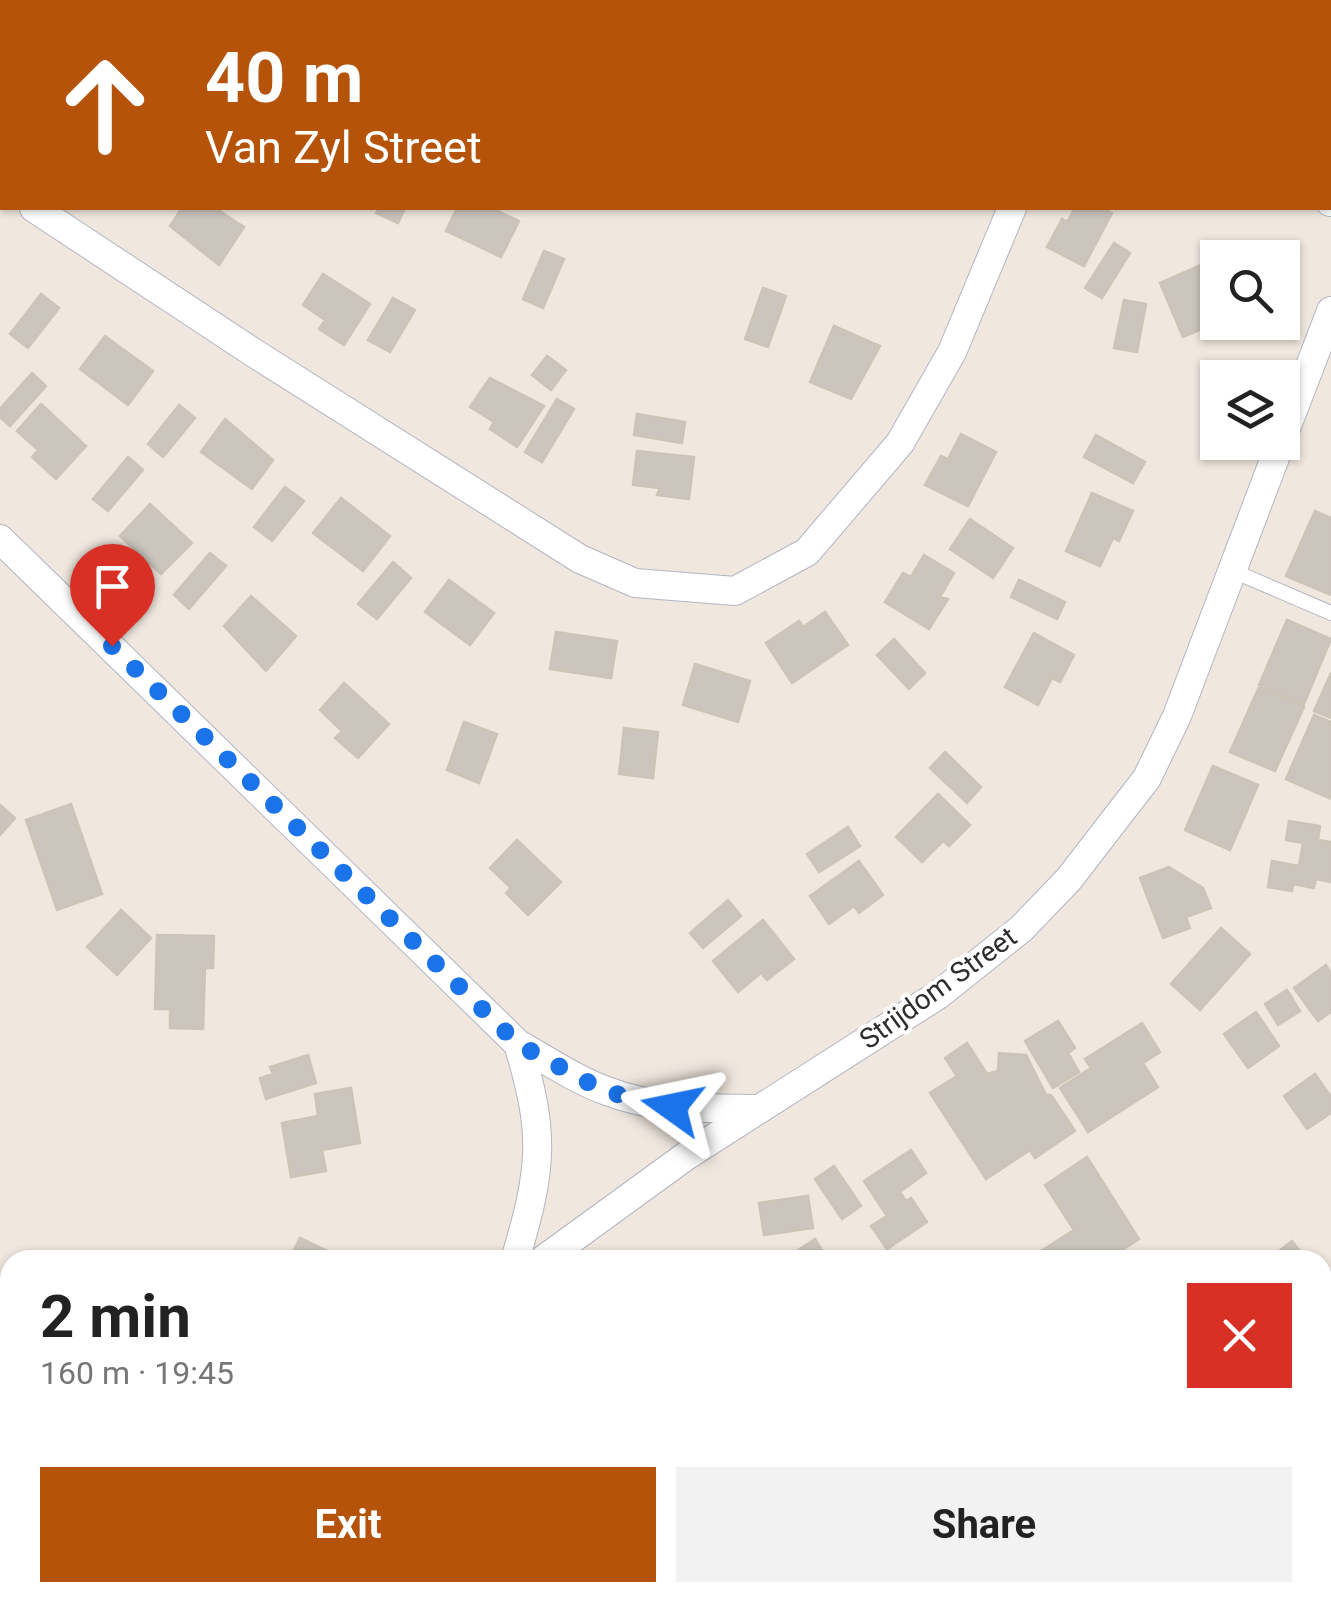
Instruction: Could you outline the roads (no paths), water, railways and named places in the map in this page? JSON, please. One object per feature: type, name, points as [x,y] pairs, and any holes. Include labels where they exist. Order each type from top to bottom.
[{"type":"street","points":[[37,210],[254,354],[580,559],[636,582],[735,591],[807,552],[900,443],[952,352],[1011,210]]},
{"type":"street","name":"Strijdom Street","points":[[1300,393],[1331,311]]},
{"type":"street","name":"Strijdom Street","points":[[557,1250],[760,1109],[938,995],[1020,929],[1069,880],[1147,778],[1176,716],[1275,460]]},
{"type":"street","points":[[0,539],[518,1044],[604,1091],[634,1100],[672,1107],[760,1109]]},
{"type":"street","points":[[518,1044],[540,1131],[539,1165],[518,1250]]},
{"type":"lane","points":[[1233,571],[1331,613]]}]
